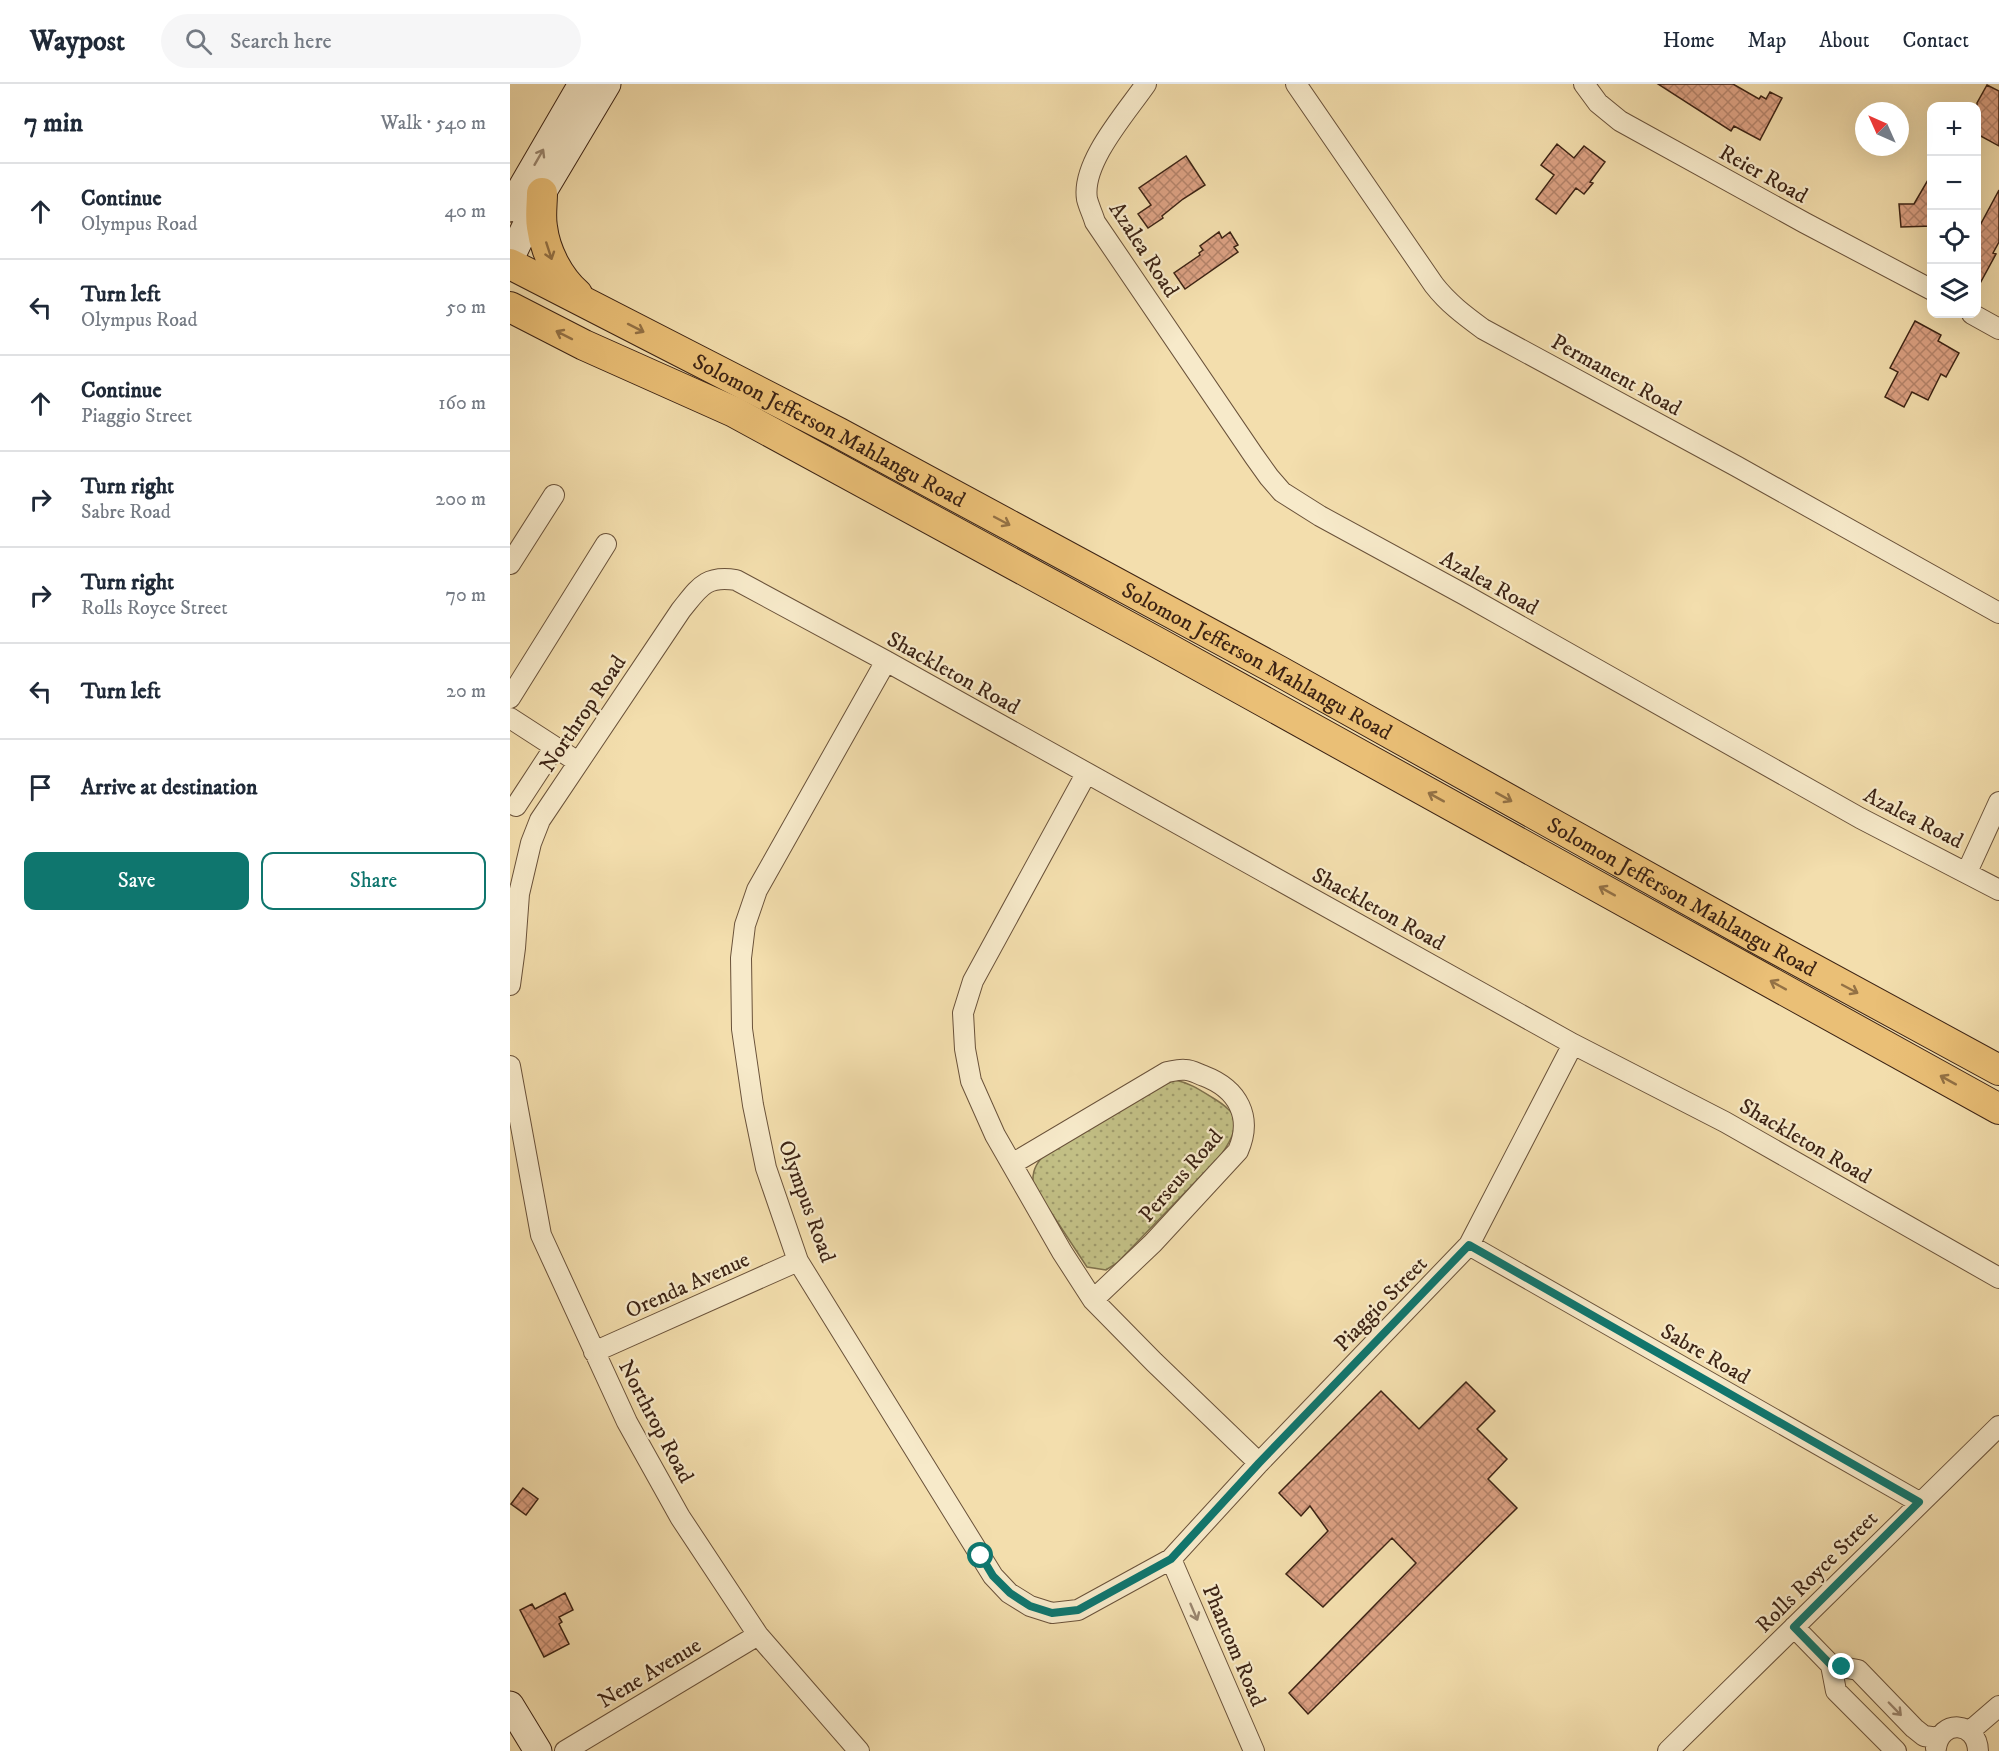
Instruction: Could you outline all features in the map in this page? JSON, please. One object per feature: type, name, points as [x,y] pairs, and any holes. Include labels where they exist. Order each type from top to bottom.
[{"type":"main road","points":[[542,194],[542,227],[550,258],[570,288],[584,301]]},
{"type":"main road","name":"Solomon Jefferson Mahlangu Road","points":[[510,264],[840,433],[1237,648],[1762,941],[1999,1070]]},
{"type":"main road","name":"Solomon Jefferson Mahlangu Road","points":[[510,307],[584,345],[713,402],[754,423],[1161,644],[1999,1109]]},
{"type":"street","points":[[510,208],[582,84]]},
{"type":"street","points":[[510,259],[542,194],[607,84]]},
{"type":"street","name":"Azalea Road","points":[[1146,84],[1095,160],[1088,182],[1087,200],[1095,222],[1254,456],[1282,492],[1320,516],[1860,818],[1999,890]]},
{"type":"street","name":"Permanent Road","points":[[1296,84],[1434,285],[1447,301],[1464,315],[1494,334],[1999,613]]},
{"type":"street","name":"Reier Road","points":[[1584,84],[1598,103],[1620,121],[1804,223],[1927,287]]},
{"type":"street","points":[[1979,318],[1999,329]]},
{"type":"street","points":[[510,564],[554,495]]},
{"type":"street","points":[[510,698],[606,544]]},
{"type":"street","name":"Northrop Road","points":[[510,985],[519,894],[531,843],[540,820],[681,610],[705,583],[719,577],[736,580]]},
{"type":"street","name":"Shackleton Road","points":[[736,580],[886,660],[1086,774],[1573,1044],[1725,1122],[1999,1278]]},
{"type":"street","name":"Olympus Road","points":[[886,660],[757,890],[745,926],[741,958],[742,1029],[765,1168],[798,1261],[993,1576],[1010,1593],[1030,1606],[1052,1613],[1078,1610],[1171,1559]]},
{"type":"street","points":[[510,718],[578,762]]},
{"type":"street","points":[[516,806],[554,748]]},
{"type":"street","points":[[1086,774],[973,981],[963,1013],[965,1049],[971,1081],[995,1136],[1062,1252],[1093,1300],[1259,1463]]},
{"type":"street","points":[[1967,872],[1999,802]]},
{"type":"street","name":"Piaggio Street","points":[[1171,1559],[1259,1463],[1469,1245],[1573,1044]]},
{"type":"street","name":"Northrop Road","points":[[510,1066],[541,1235],[627,1422],[680,1516],[758,1635],[859,1751]]},
{"type":"street","name":"Perseus Road","points":[[1012,1164],[1167,1072],[1184,1070],[1212,1079],[1223,1085],[1239,1104],[1244,1120],[1243,1139],[1238,1151],[1153,1243],[1093,1300]]},
{"type":"street","name":"Sabre Road","points":[[1469,1245],[1919,1502]]},
{"type":"street","name":"Orenda Avenue","points":[[594,1352],[798,1261]]},
{"type":"street","name":"Rolls Royce Street","points":[[1668,1751],[1919,1502],[1999,1426]]},
{"type":"street","name":"Phantom Road","points":[[1171,1559],[1254,1751]]},
{"type":"street","points":[[1794,1627],[1831,1665],[1836,1691],[1896,1751]]},
{"type":"street","name":"Nene Avenue","points":[[565,1751],[758,1635]]},
{"type":"street","points":[[1831,1665],[1858,1670],[1914,1728],[1937,1744],[1949,1728],[1956,1727],[1970,1731],[1975,1737],[1978,1751]]},
{"type":"street","points":[[510,1705],[538,1751]]},
{"type":"street","points":[[1970,1731],[1999,1706]]},
{"type":"shaded area","points":[[1175,1080],[1195,1087],[1228,1109],[1234,1120],[1234,1132],[1221,1155],[1117,1263],[1106,1270],[1087,1267],[1033,1185],[1036,1165],[1044,1155]]},
{"type":"building","points":[[1658,84],[1733,84],[1759,99],[1761,96],[1766,99],[1770,92],[1782,98],[1760,140],[1734,126],[1731,131]]},
{"type":"building","points":[[1987,85],[1999,91],[1999,146],[1981,136],[1981,102],[1978,102]]},
{"type":"building","points":[[1557,144],[1574,158],[1584,146],[1605,162],[1584,194],[1576,188],[1556,214],[1536,199],[1554,175],[1541,165]]},
{"type":"building","points":[[1186,156],[1205,185],[1183,199],[1162,216],[1163,218],[1148,228],[1138,214],[1151,205],[1139,188]]},
{"type":"building","points":[[1927,182],[1927,226],[1901,227],[1899,204],[1914,204]]},
{"type":"building","points":[[1999,190],[1999,242],[1993,253],[1996,254],[1981,282],[1981,264],[1981,224]]},
{"type":"building","points":[[1219,232],[1222,238],[1230,232],[1238,245],[1234,247],[1238,252],[1185,289],[1174,273],[1200,255],[1199,253],[1203,250],[1200,246]]},
{"type":"building","points":[[1915,321],[1941,335],[1938,341],[1959,353],[1946,377],[1941,374],[1928,400],[1912,392],[1904,407],[1885,397],[1898,372],[1890,368]]},
{"type":"building","points":[[1466,1382],[1495,1411],[1477,1429],[1507,1459],[1488,1479],[1517,1508],[1308,1714],[1289,1693],[1416,1563],[1392,1538],[1323,1607],[1286,1574],[1328,1531],[1310,1506],[1301,1516],[1279,1493],[1381,1391],[1419,1429]]},
{"type":"building","points":[[523,1488],[538,1499],[526,1515],[511,1504]]},
{"type":"building","points":[[565,1593],[573,1610],[559,1617],[562,1622],[559,1624],[569,1644],[544,1657],[520,1610],[532,1604],[535,1609]]},
{"type":"route","points":[[981,1556],[993,1576],[1010,1593],[1030,1606],[1052,1613],[1078,1610],[1171,1559],[1259,1463],[1469,1245],[1919,1502],[1794,1627],[1831,1665],[1842,1667]]}]
